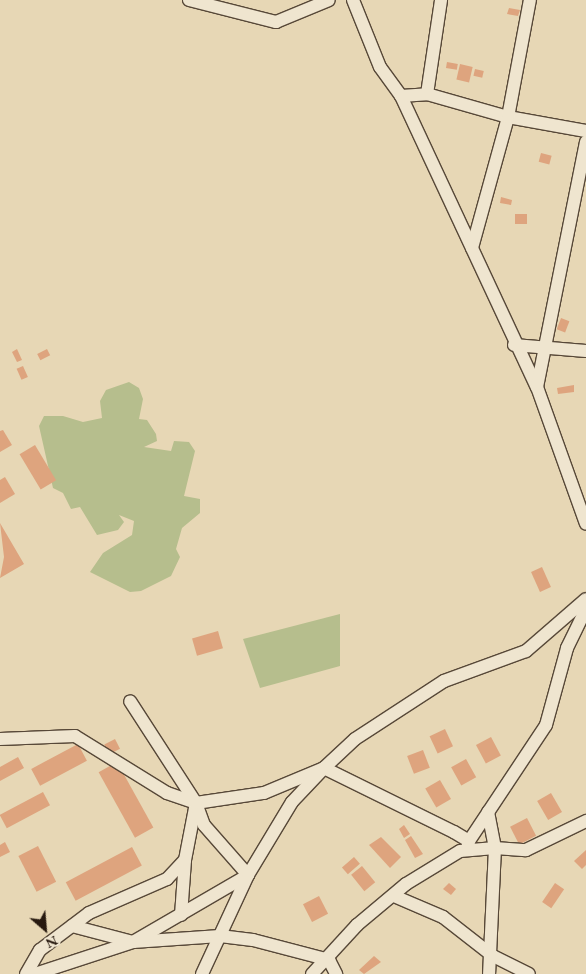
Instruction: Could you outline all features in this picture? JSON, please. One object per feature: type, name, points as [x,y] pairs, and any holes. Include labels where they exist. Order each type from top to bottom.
[{"type":"street","points":[[189,0],[276,22],[329,0]]},
{"type":"street","points":[[353,0],[380,67],[401,96],[472,248],[514,345],[537,388],[586,524]]},
{"type":"street","points":[[427,94],[441,0]]},
{"type":"street","points":[[472,248],[508,117],[530,0]]},
{"type":"street","points":[[401,96],[427,94],[508,117],[586,131]]},
{"type":"street","points":[[537,388],[543,347],[586,142]]},
{"type":"street","points":[[514,345],[586,351]]},
{"type":"street","points":[[202,974],[248,875],[292,802],[324,768],[354,739],[444,681],[526,651],[586,599]]},
{"type":"street","points":[[312,974],[329,960],[357,925],[394,896],[406,884],[468,845],[546,725],[567,648],[586,609]]},
{"type":"street","points":[[130,701],[196,803],[204,825],[248,875]]},
{"type":"street","points":[[0,739],[75,736],[167,793],[196,803],[264,793],[324,768]]},
{"type":"street","points":[[324,768],[468,845],[526,850],[586,821]]},
{"type":"street","points":[[182,915],[186,860],[196,803]]},
{"type":"street","points":[[488,812],[495,848],[493,956],[488,974]]},
{"type":"street","points":[[26,974],[40,950],[72,926],[89,914],[167,879],[186,860]]},
{"type":"street","points":[[35,974],[132,942],[182,915],[248,875]]},
{"type":"street","points":[[394,896],[443,917],[493,956],[529,974]]},
{"type":"street","points":[[72,926],[132,942],[220,936],[329,960]]},
{"type":"street","points":[[329,960],[336,974]]},
{"type":"green space","points":[[129,382],[139,388],[143,399],[139,419],[147,420],[156,434],[157,441],[144,447],[171,451],[174,441],[189,442],[195,451],[184,496],[200,499],[200,513],[182,528],[176,549],[180,557],[171,576],[141,591],[130,592],[90,572],[103,553],[132,535],[134,521],[119,515],[124,522],[118,530],[97,535],[80,507],[71,509],[63,493],[53,488],[39,426],[44,416],[63,416],[83,422],[102,418],[100,401],[106,390]]},
{"type":"green space","points":[[340,614],[340,666],[260,688],[243,639]]},
{"type":"building","points":[[509,8],[520,10],[518,16],[507,14]]},
{"type":"building","points":[[447,62],[458,64],[457,70],[446,68]]},
{"type":"building","points":[[460,64],[473,67],[469,83],[456,80]]},
{"type":"building","points":[[475,69],[484,71],[482,78],[473,76]]},
{"type":"building","points":[[541,153],[552,156],[549,165],[539,162]]},
{"type":"building","points":[[501,197],[512,200],[511,205],[500,203]]},
{"type":"building","points":[[515,214],[527,214],[527,224],[515,224]]},
{"type":"building","points":[[561,318],[569,321],[565,332],[557,329]]},
{"type":"building","points":[[17,349],[22,360],[17,362],[12,352]]},
{"type":"building","points":[[47,349],[50,355],[40,360],[37,354]]},
{"type":"building","points":[[23,366],[28,377],[21,380],[17,369]]},
{"type":"building","points":[[574,385],[574,392],[558,394],[557,388]]},
{"type":"building","points":[[3,430],[12,445],[0,452],[0,431]]},
{"type":"building","points":[[35,445],[56,480],[41,489],[20,454]]},
{"type":"building","points":[[5,477],[15,494],[0,503],[0,480]]},
{"type":"building","points":[[0,523],[24,564],[0,578],[4,557]]},
{"type":"building","points":[[542,567],[551,587],[540,592],[531,572]]},
{"type":"building","points":[[218,631],[223,648],[197,656],[192,638]]},
{"type":"building","points":[[445,729],[453,746],[438,753],[430,736]]},
{"type":"building","points":[[491,737],[501,756],[486,764],[476,745]]},
{"type":"building","points":[[115,739],[120,749],[109,754],[104,744]]},
{"type":"building","points":[[78,744],[87,761],[40,786],[31,769]]},
{"type":"building","points":[[423,750],[430,768],[414,774],[407,756]]},
{"type":"building","points":[[18,757],[24,768],[0,781],[0,767]]},
{"type":"building","points":[[466,759],[476,777],[461,786],[451,767]]},
{"type":"building","points":[[117,762],[153,828],[135,838],[99,772]]},
{"type":"building","points":[[440,780],[451,799],[436,808],[425,788]]},
{"type":"building","points":[[43,792],[50,805],[7,828],[0,815]]},
{"type":"building","points":[[551,793],[562,812],[548,820],[537,801]]},
{"type":"building","points":[[527,818],[536,836],[519,844],[510,827]]},
{"type":"building","points":[[404,825],[410,834],[404,838],[399,829]]},
{"type":"building","points":[[411,836],[423,854],[415,858],[405,840]]},
{"type":"building","points":[[381,837],[401,857],[390,868],[369,845]]},
{"type":"building","points":[[5,842],[10,852],[0,857],[0,845]]},
{"type":"building","points":[[38,846],[56,882],[37,892],[18,856]]},
{"type":"building","points":[[132,847],[142,866],[76,901],[66,882]]},
{"type":"building","points":[[586,850],[586,865],[582,869],[574,861]]},
{"type":"building","points":[[354,857],[360,864],[348,874],[342,867]]},
{"type":"building","points":[[362,866],[375,882],[364,891],[351,875]]},
{"type":"building","points":[[449,883],[456,889],[451,895],[443,889]]},
{"type":"building","points":[[555,883],[564,889],[551,908],[542,902]]},
{"type":"building","points":[[319,896],[328,914],[312,922],[303,904]]},
{"type":"building","points":[[374,956],[381,962],[364,974],[359,970]]}]
